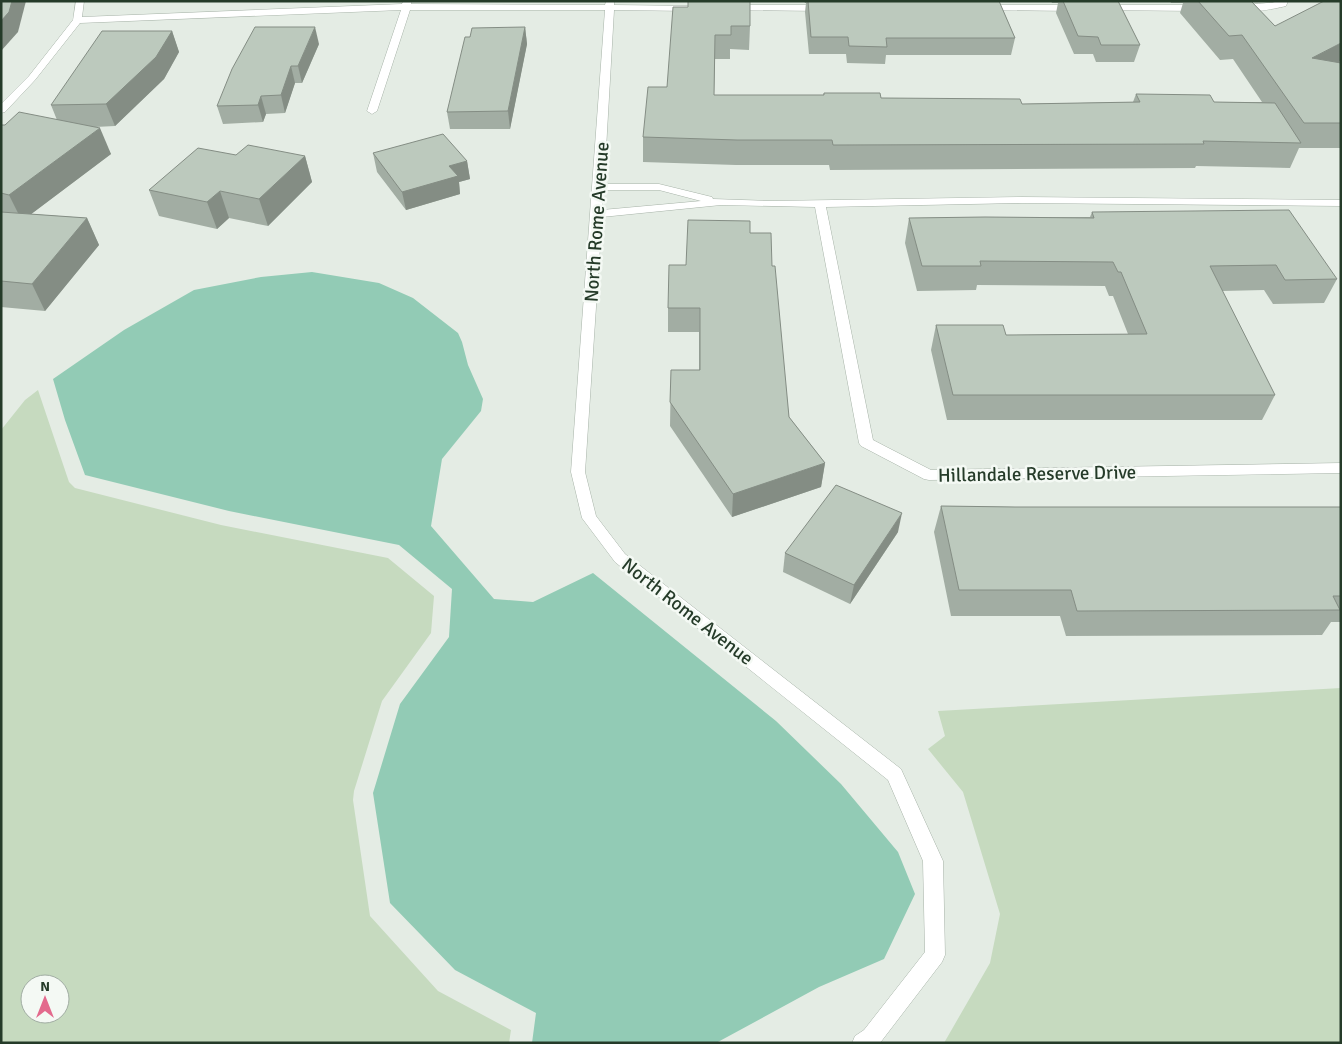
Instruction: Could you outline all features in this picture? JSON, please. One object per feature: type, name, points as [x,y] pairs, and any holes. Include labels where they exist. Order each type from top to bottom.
[{"type":"street","points":[[1,110],[32,78],[77,20],[80,1]]},
{"type":"street","points":[[1230,8],[1260,8],[1284,2]]},
{"type":"street","points":[[77,20],[407,4],[609,5],[698,8]]},
{"type":"street","points":[[372,111],[407,4]]},
{"type":"street","name":"North Rome Avenue","points":[[609,5],[597,214],[578,472],[589,518],[620,558],[895,775],[933,861],[935,955],[871,1037],[862,1043]]},
{"type":"street","points":[[717,8],[836,8]]},
{"type":"street","points":[[974,8],[1210,8]]},
{"type":"street","points":[[598,187],[659,187],[721,202]]},
{"type":"street","points":[[597,214],[721,202],[820,203],[1052,200],[1341,203]]},
{"type":"street","name":"Hillandale Reserve Drive","points":[[820,203],[866,443],[929,475],[1341,468]]},
{"type":"shaded area","points":[[312,272],[379,283],[413,298],[458,333],[468,365],[483,399],[481,411],[442,459],[431,526],[494,599],[533,602],[593,573],[776,721],[841,784],[898,852],[915,894],[884,959],[819,987],[716,1043],[532,1043],[536,1013],[455,970],[390,903],[373,793],[400,704],[449,637],[452,589],[399,545],[229,511],[85,475],[65,420],[53,379],[124,330],[194,290],[261,277]]},
{"type":"shaded area","points":[[38,390],[69,482],[75,488],[221,525],[388,558],[434,596],[431,633],[382,701],[354,791],[353,800],[370,916],[438,991],[511,1030],[509,1043],[1,1043],[1,430],[25,400]]},
{"type":"shaded area","points":[[1341,688],[1341,1043],[944,1043],[990,963],[1000,914],[963,792],[928,749],[945,736],[938,711]]},
{"type":"building","points":[[1,1],[12,1],[9,12],[1,21]]},
{"type":"building","points":[[688,1],[750,1],[750,26],[731,26],[731,35],[715,35],[714,95],[880,93],[881,98],[1020,99],[1022,104],[1140,102],[1136,94],[1210,95],[1214,102],[1275,103],[1301,143],[1203,141],[1204,144],[833,145],[832,140],[737,140],[643,137],[648,87],[667,87],[673,7],[688,7]]},
{"type":"building","points":[[808,1],[999,1],[1015,38],[886,38],[887,47],[849,46],[848,37],[811,37]]},
{"type":"building","points":[[1063,1],[1118,1],[1140,45],[1101,45],[1098,37],[1078,36]]},
{"type":"building","points":[[1198,1],[1251,1],[1275,26],[1324,1],[1341,1],[1341,43],[1312,58],[1341,63],[1341,123],[1304,123],[1242,35],[1229,36]]},
{"type":"building","points":[[255,27],[315,27],[298,66],[291,66],[281,95],[261,96],[258,105],[217,106],[232,69]]},
{"type":"building","points":[[525,27],[508,111],[447,112],[465,37],[470,37],[472,28]]},
{"type":"building","points":[[102,31],[172,31],[156,57],[106,104],[51,105]]},
{"type":"building","points":[[19,112],[100,128],[9,195],[1,193],[1,125],[5,125]]},
{"type":"building","points":[[443,134],[467,161],[449,166],[458,176],[402,192],[373,153]]},
{"type":"building","points":[[248,145],[305,156],[259,199],[220,191],[207,202],[149,190],[198,148],[236,155]]},
{"type":"building","points":[[1289,210],[1337,279],[1285,280],[1276,265],[1210,266],[1275,395],[953,395],[936,325],[1003,325],[1006,335],[1147,334],[1121,272],[1118,272],[1113,262],[980,261],[981,266],[922,266],[909,218],[1094,218],[1092,212]]},
{"type":"building","points":[[1,212],[87,218],[32,284],[1,281]]},
{"type":"building","points":[[688,220],[750,221],[750,233],[771,233],[772,266],[775,266],[789,417],[825,463],[733,494],[670,402],[671,370],[700,370],[700,308],[668,308],[669,265],[686,265]]},
{"type":"building","points":[[836,485],[902,513],[854,585],[785,553]]},
{"type":"building","points":[[941,506],[1341,507],[1341,596],[1333,596],[1340,610],[1077,611],[1071,590],[959,590]]}]
